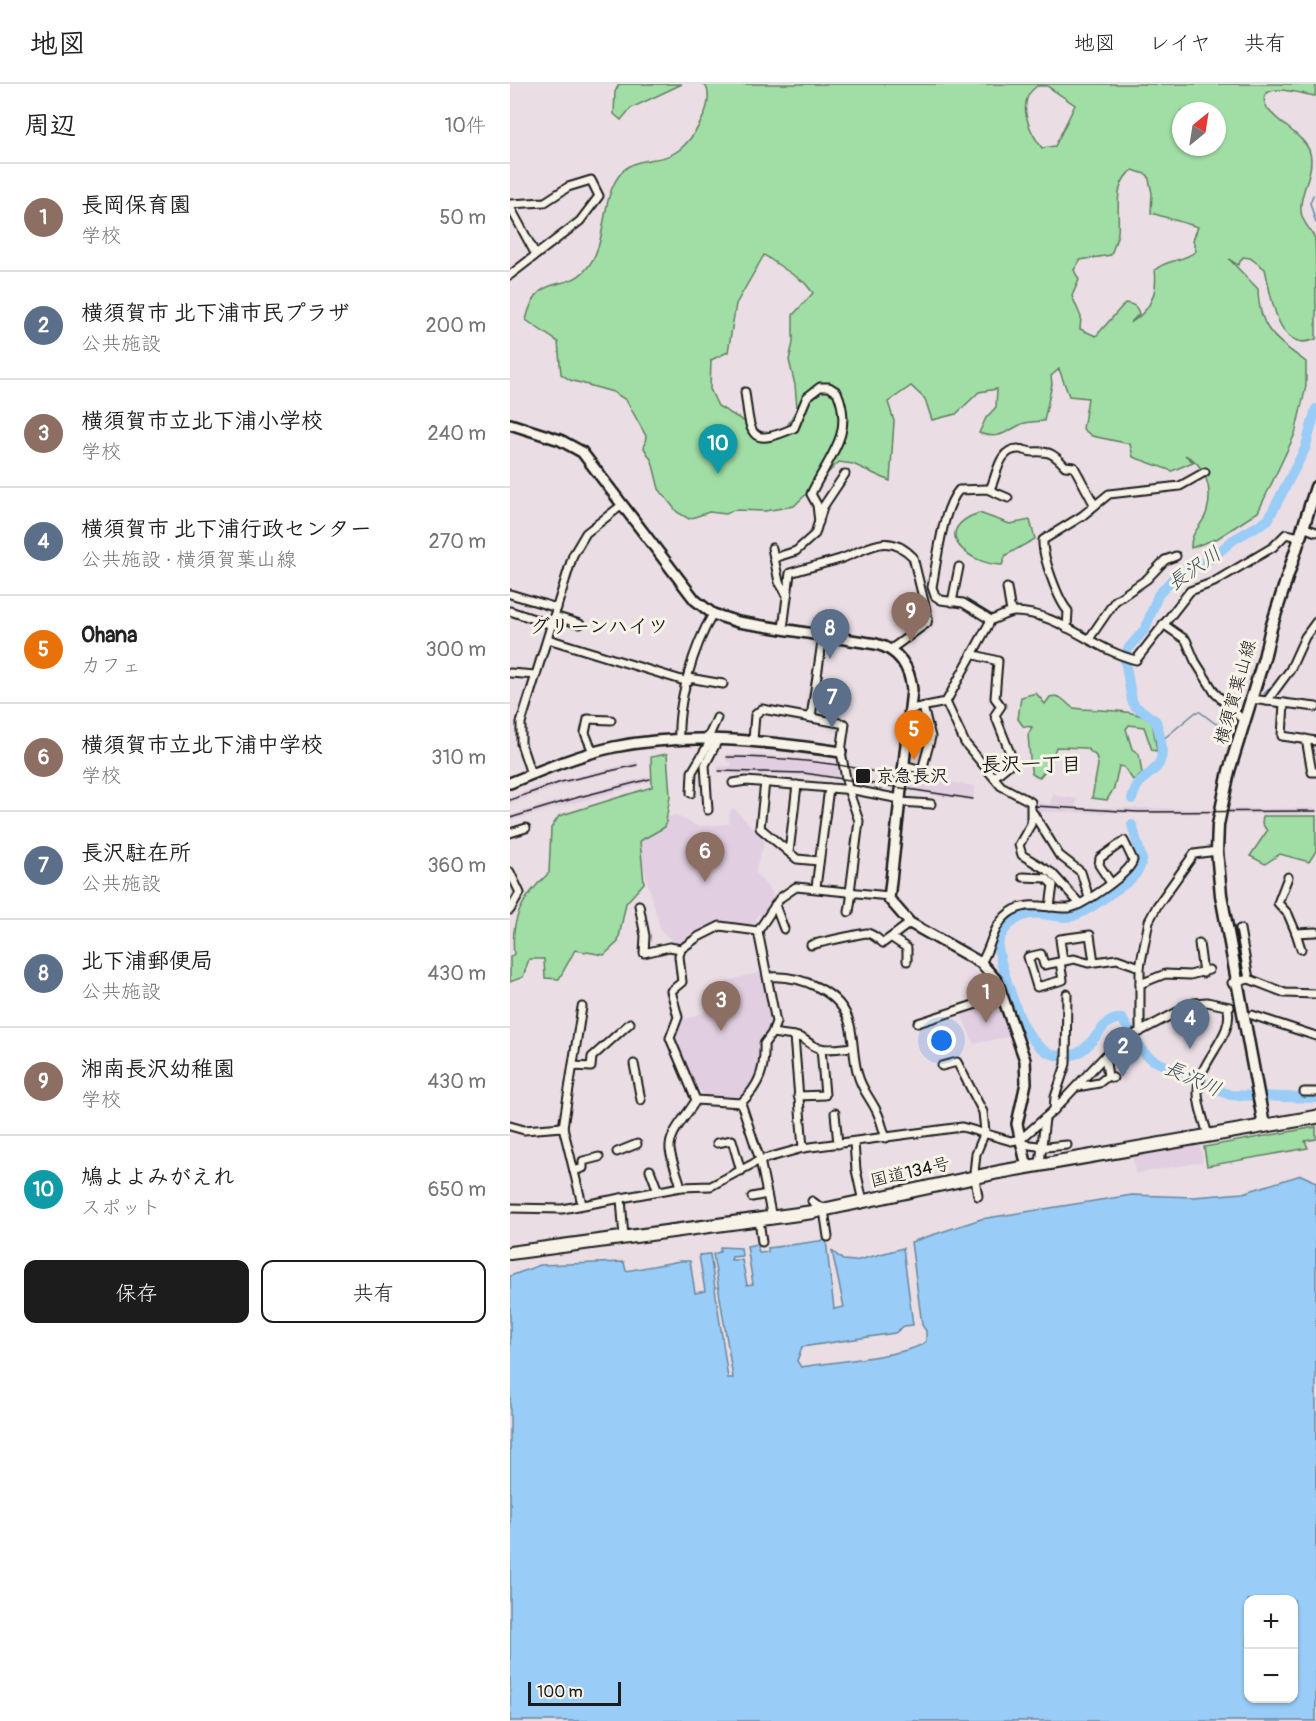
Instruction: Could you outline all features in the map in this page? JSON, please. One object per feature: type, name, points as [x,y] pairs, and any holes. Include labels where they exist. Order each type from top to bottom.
[{"type":"highway","name":"国道134号","points":[[510,1253],[824,1210],[974,1176],[1316,1117]]},
{"type":"main road","name":"横須賀葉山線","points":[[1260,1125],[1263,1120],[1258,1109],[1234,982],[1231,939],[1224,912],[1217,851],[1220,807],[1316,486]]},
{"type":"street","points":[[510,275],[536,255],[580,221],[599,196],[591,180],[568,187],[545,202],[510,206],[536,255]]},
{"type":"street","points":[[745,392],[750,427],[756,437],[761,439],[772,438],[794,428],[807,398],[820,387],[829,387],[837,392],[844,427],[840,442],[819,475],[811,494],[817,505],[819,522]]},
{"type":"street","points":[[510,424],[576,447],[588,459],[695,600],[713,614],[738,622],[876,644],[891,649],[908,669],[912,690],[911,709],[889,896],[892,906],[910,923],[981,963],[997,981],[1025,1060],[1026,1083],[1017,1124],[1027,1167]]},
{"type":"street","points":[[990,489],[1007,452],[1018,448],[1030,452],[1043,450],[1058,456],[1065,466],[1074,468],[1094,504]]},
{"type":"street","points":[[1067,628],[1068,611],[1062,604],[1056,587],[1043,548],[1043,540],[1082,516],[1109,494],[1180,486],[1205,472]]},
{"type":"street","points":[[774,558],[799,549],[815,534],[823,507],[845,474]]},
{"type":"street","points":[[991,620],[963,603],[935,596],[932,587],[946,520],[959,490],[990,489],[1008,498]]},
{"type":"street","points":[[531,774],[519,736],[573,555],[582,538],[592,527],[622,505]]},
{"type":"street","points":[[946,702],[991,620],[1011,612],[1038,616],[1120,655],[1136,660],[1180,601],[1197,586],[1214,582],[1280,543],[1286,534],[1316,532]]},
{"type":"street","points":[[783,629],[789,597],[787,576],[789,573],[842,558],[870,544],[895,545],[907,550],[913,557],[928,618],[927,623],[891,649]]},
{"type":"street","points":[[772,548],[779,582],[789,597]]},
{"type":"street","points":[[1089,639],[1115,601],[1147,579],[1165,560],[1176,556]]},
{"type":"street","points":[[952,602],[959,567]]},
{"type":"street","points":[[1007,588],[1011,612]]},
{"type":"street","points":[[510,594],[580,624]]},
{"type":"street","points":[[510,611],[552,625]]},
{"type":"street","points":[[679,741],[678,714],[713,614]]},
{"type":"street","points":[[1267,701],[1290,670],[1305,637],[1316,622]]},
{"type":"street","points":[[1163,624],[1186,640],[1215,693],[1245,722]]},
{"type":"street","points":[[811,717],[823,635]]},
{"type":"street","points":[[548,639],[688,680],[723,684]]},
{"type":"street","points":[[971,654],[998,661],[994,685],[995,698],[1001,709],[995,715],[1012,758],[1010,764],[994,777]]},
{"type":"street","points":[[510,673],[536,675]]},
{"type":"street","points":[[1251,699],[1316,706]]},
{"type":"street","points":[[911,709],[946,702]]},
{"type":"street","points":[[946,702],[964,740],[994,777],[1008,792],[1030,801],[1031,824],[1018,850],[1032,862],[1053,873],[1080,904]]},
{"type":"street","points":[[1284,703],[1282,736],[1316,741]]},
{"type":"street","points":[[904,765],[922,770],[931,737],[923,707]]},
{"type":"street","points":[[753,740],[758,711],[811,717],[845,724],[841,752],[848,789],[859,821],[849,912]]},
{"type":"street","points":[[708,810],[705,765],[717,718]]},
{"type":"street","points":[[593,752],[585,733],[588,719],[610,720]]},
{"type":"street","points":[[691,793],[692,772],[712,740]]},
{"type":"street","points":[[510,783],[593,752],[636,744],[753,740],[841,752]]},
{"type":"street","points":[[1305,740],[1312,772],[1316,772]]},
{"type":"street","points":[[733,783],[746,781],[848,789],[931,804]]},
{"type":"street","points":[[765,782],[760,828],[797,859],[819,861]]},
{"type":"street","points":[[789,852],[796,785]]},
{"type":"street","points":[[816,887],[829,788]]},
{"type":"street","points":[[1030,813],[1035,813],[1059,855],[1081,872],[1089,898]]},
{"type":"street","points":[[510,833],[526,828]]},
{"type":"street","points":[[981,963],[1002,919],[1014,910],[1026,906],[1071,908],[1112,883],[1132,865],[1132,854],[1124,841],[1102,856],[1099,861],[1112,883]]},
{"type":"street","points":[[1137,1033],[1140,967],[1149,921],[1194,854],[1217,851]]},
{"type":"street","points":[[510,872],[520,893],[510,910]]},
{"type":"street","points":[[1023,877],[1046,878],[1053,885],[1050,907]]},
{"type":"street","points":[[1288,877],[1278,903],[1288,914],[1301,949]]},
{"type":"street","points":[[741,1103],[761,1079],[765,1065],[764,1044],[776,1022],[769,977],[758,931],[775,905],[787,891],[796,887],[816,887],[889,896]]},
{"type":"street","points":[[510,897],[518,899]]},
{"type":"street","points":[[639,905],[645,936],[644,953],[669,947],[681,949]]},
{"type":"street","points":[[775,905],[784,929]]},
{"type":"street","points":[[811,945],[846,939],[863,933],[873,935],[883,943],[910,923]]},
{"type":"street","points":[[696,1100],[670,1038],[678,1017],[671,991],[682,982],[679,956],[681,949],[714,927],[728,926],[758,931]]},
{"type":"street","points":[[1240,929],[1249,979]]},
{"type":"street","points":[[1296,933],[1316,932]]},
{"type":"street","points":[[1094,962],[1090,935],[1060,939],[1061,962],[1063,980],[1037,987],[1028,957],[1041,954],[1044,966],[1061,962],[1074,959],[1094,962],[1117,959],[1140,967]]},
{"type":"street","points":[[892,938],[907,948],[907,961]]},
{"type":"street","points":[[1140,984],[1165,974],[1190,975],[1206,971],[1199,943]]},
{"type":"street","points":[[769,977],[797,978],[833,998],[844,1010],[850,1024],[858,1077],[867,1097],[878,1112],[886,1138]]},
{"type":"street","points":[[1234,982],[1249,979],[1285,993],[1316,994]]},
{"type":"street","points":[[918,1023],[989,1000],[997,981]]},
{"type":"street","points":[[1054,1110],[1054,1097],[1066,1064],[1067,994]]},
{"type":"street","points":[[1022,1141],[1105,1056],[1126,1039],[1194,1003],[1207,1002],[1228,1007],[1230,1013],[1228,1023],[1201,1071],[1198,1088],[1208,1135]]},
{"type":"street","points":[[582,1007],[563,1127],[582,1204]]},
{"type":"street","points":[[1252,1015],[1316,1036]]},
{"type":"street","points":[[573,1066],[591,1067],[592,1057],[630,1023]]},
{"type":"street","points":[[772,1033],[804,1037],[814,1047],[852,1047]]},
{"type":"street","points":[[794,1036],[803,1148]]},
{"type":"street","points":[[798,1096],[825,1095],[821,1048]]},
{"type":"street","points":[[1077,1087],[1099,1083],[1111,1077],[1105,1056]]},
{"type":"street","points":[[942,1066],[957,1062],[964,1071],[974,1098],[983,1112],[985,1132],[976,1154],[974,1176],[978,1196]]},
{"type":"street","points":[[634,1064],[641,1100]]},
{"type":"street","points":[[1304,1092],[1316,1092]]},
{"type":"street","points":[[696,1100],[741,1103]]},
{"type":"street","points":[[681,1187],[670,1152],[671,1144],[676,1129],[685,1120],[696,1100]]},
{"type":"street","points":[[741,1103],[760,1160],[767,1194],[762,1242]]},
{"type":"street","points":[[835,1113],[838,1144]]},
{"type":"street","points":[[1040,1164],[1045,1118]]},
{"type":"street","points":[[510,1126],[525,1130],[563,1127]]},
{"type":"street","points":[[510,1208],[562,1209],[681,1187],[711,1186],[760,1160],[803,1148],[962,1127],[1011,1141],[1022,1141],[1041,1146],[1067,1145]]},
{"type":"street","points":[[717,1143],[732,1140],[741,1171]]},
{"type":"street","points":[[854,1143],[856,1170],[863,1202]]},
{"type":"street","points":[[617,1152],[637,1144]]},
{"type":"street","points":[[574,1171],[583,1168],[583,1161],[599,1157]]},
{"type":"street","points":[[650,1170],[658,1191]]},
{"type":"street","points":[[752,1197],[767,1194]]},
{"type":"street","points":[[621,1198],[624,1238]]},
{"type":"street","points":[[812,1201],[824,1210],[828,1237]]},
{"type":"shaded area","points":[[727,754],[838,763],[838,779],[784,774],[719,774],[718,766],[731,766],[731,762],[726,762]]},
{"type":"shaded area","points":[[637,761],[638,767],[578,780],[510,804],[510,797],[540,786]]},
{"type":"shaded area","points":[[649,776],[650,782],[510,821],[510,815]]},
{"type":"shaded area","points":[[910,776],[975,786],[973,801],[909,791]]},
{"type":"shaded area","points":[[1053,795],[1077,799],[1075,807],[1202,809],[1202,814],[1034,812],[1034,802],[1050,804]]},
{"type":"shaded area","points":[[734,808],[765,841],[755,872],[772,892],[772,899],[762,916],[758,914],[755,923],[740,926],[715,924],[679,947],[661,931],[635,837],[639,822],[675,815],[697,826],[729,824],[730,810]]},
{"type":"shaded area","points":[[1316,808],[1316,813],[1229,814],[1229,809]]},
{"type":"shaded area","points":[[764,971],[774,1025],[760,1041],[763,1064],[753,1084],[741,1097],[709,1100],[699,1089],[694,1091],[672,1040],[677,1022],[735,1001],[726,981]]},
{"type":"shaded area","points":[[1000,1001],[1011,1036],[974,1044],[960,1011]]},
{"type":"shaded area","points":[[1200,1144],[1203,1162],[1135,1174],[1133,1157]]},
{"type":"green space","points":[[619,84],[682,84],[631,108],[621,120],[614,114],[615,92]]},
{"type":"green space","points":[[701,84],[1316,84],[1315,96],[1274,90],[1265,95],[1265,102],[1268,110],[1300,138],[1310,153],[1310,167],[1302,197],[1301,211],[1315,239],[1316,339],[1303,342],[1292,339],[1284,331],[1273,307],[1265,269],[1250,258],[1243,257],[1238,265],[1229,259],[1258,289],[1265,324],[1277,340],[1306,362],[1306,386],[1295,434],[1258,512],[1218,538],[1191,548],[1193,537],[1205,516],[1209,503],[1208,486],[1203,471],[1192,459],[1185,455],[1193,462],[1172,471],[1133,457],[1130,444],[1092,436],[1083,429],[1088,398],[1069,396],[1059,369],[1051,376],[1052,384],[1044,421],[1025,423],[996,436],[979,433],[986,418],[996,407],[997,389],[979,392],[956,414],[932,420],[925,399],[911,386],[888,402],[894,421],[890,481],[853,464],[839,462],[794,506],[765,511],[734,510],[726,514],[709,512],[689,519],[677,512],[659,489],[652,461],[644,448],[646,436],[626,400],[613,392],[570,380],[561,374],[558,342],[526,320],[531,304],[538,294],[545,288],[579,276],[594,258],[610,195],[621,173],[627,167],[665,157],[685,145],[702,121],[708,94],[706,86]],"holes":[[[1037,86],[1047,86],[1075,105],[1055,146],[1042,148],[1026,116],[1027,100],[1030,92]],[[1133,170],[1148,175],[1152,193],[1151,213],[1198,227],[1193,240],[1196,251],[1191,255],[1159,266],[1155,270],[1154,294],[1143,313],[1130,323],[1139,314],[1134,306],[1125,303],[1096,336],[1080,329],[1081,317],[1072,296],[1079,280],[1074,270],[1080,260],[1111,255],[1118,232],[1118,198],[1122,182]],[[764,255],[805,283],[813,293],[793,315],[793,343],[789,360],[795,385],[797,408],[786,428],[767,435],[718,406],[710,389],[711,360],[728,352],[736,304]]]},
{"type":"green space","points":[[979,513],[1010,524],[1030,520],[1035,539],[1006,555],[1002,565],[977,559],[966,553],[955,537],[957,528],[964,520]]},
{"type":"green space","points":[[1036,693],[1045,704],[1050,697],[1057,697],[1073,708],[1125,712],[1144,717],[1152,721],[1157,751],[1152,750],[1144,727],[1129,725],[1126,729],[1132,749],[1139,754],[1142,774],[1133,780],[1124,767],[1119,766],[1114,788],[1107,800],[1092,798],[1098,765],[1096,756],[1086,748],[1056,747],[1050,765],[1039,778],[1032,774],[1031,770],[1028,735],[1032,727],[1023,726],[1018,719],[1021,697]]},
{"type":"green space","points":[[667,754],[670,796],[665,827],[640,841],[644,883],[626,903],[618,942],[604,955],[575,950],[559,979],[545,978],[544,959],[529,959],[523,977],[510,982],[510,957],[514,954],[516,919],[532,890],[549,873],[551,828],[559,816],[652,787],[651,757]]},
{"type":"green space","points":[[1263,816],[1316,816],[1316,851],[1309,862],[1280,854],[1265,864],[1250,856],[1267,831],[1262,823]]},
{"type":"green space","points":[[1316,1127],[1316,1139],[1305,1141],[1308,1148],[1207,1166],[1204,1147]]},
{"type":"water","points":[[1301,1175],[1316,1182],[1316,1721],[510,1721],[510,1276],[540,1265],[624,1262],[626,1271],[690,1261],[695,1293],[705,1291],[699,1255],[710,1254],[728,1378],[733,1378],[713,1254],[720,1252],[720,1247],[741,1248],[742,1256],[732,1257],[731,1260],[742,1260],[747,1285],[753,1284],[747,1246],[757,1244],[759,1253],[768,1252],[768,1248],[826,1240],[834,1309],[844,1307],[832,1251],[843,1260],[855,1261],[903,1248],[913,1325],[904,1326],[895,1333],[802,1347],[797,1361],[801,1367],[888,1354],[918,1346],[926,1341],[911,1242],[981,1219],[1132,1195],[1194,1197],[1243,1193]]},
{"type":"waterway","points":[[1313,195],[1310,203],[1316,223]]},
{"type":"waterway","name":"長沢川","points":[[1132,799],[1137,787],[1155,769],[1162,754],[1156,721],[1135,706],[1132,701],[1125,660],[1128,649],[1145,629],[1158,595],[1178,573],[1211,559],[1233,540],[1268,520],[1305,449],[1316,409]]},
{"type":"waterway","points":[[1305,646],[1310,635]]},
{"type":"waterway","points":[[1286,670],[1294,652]]},
{"type":"waterway","points":[[1264,694],[1283,674]]},
{"type":"waterway","points":[[1161,741],[1196,712],[1200,712],[1216,724],[1227,723],[1234,718]]},
{"type":"waterway","name":"長沢川","points":[[1132,825],[1142,860],[1136,874],[1129,881],[1079,914],[1068,917],[1037,914],[1020,917],[1005,929],[999,940],[998,946],[1007,981],[1019,1016],[1029,1034],[1049,1053],[1068,1056],[1087,1047],[1107,1024],[1122,1019],[1144,1053],[1153,1060],[1230,1095],[1316,1098]]},
{"type":"railway","points":[[727,757],[774,758],[845,766],[914,782]]},
{"type":"railway","points":[[510,800],[561,782],[637,765]]},
{"type":"railway","points":[[719,771],[804,773],[973,799]]},
{"type":"railway","points":[[510,818],[650,779]]},
{"type":"railway","points":[[1034,806],[1138,812],[1316,811]]},
{"type":"place","name":"鳩よよみがえれ","points":[[718,474]]},
{"type":"place","name":"湘南長沢幼稚園","points":[[911,642]]},
{"type":"place","name":"北下浦郵便局","points":[[830,659]]},
{"type":"place","name":"長沢駐在所","points":[[832,728]]},
{"type":"place","name":"Ohana","points":[[914,760]]},
{"type":"place","name":"京急長沢","points":[[863,776]]},
{"type":"place","name":"横須賀市立北下浦中学校","points":[[705,882]]},
{"type":"place","name":"長岡保育園","points":[[986,1023]]},
{"type":"place","name":"横須賀市立北下浦小学校","points":[[721,1031]]},
{"type":"place","name":"横須賀市 北下浦行政センター","points":[[1190,1049]]},
{"type":"place","name":"横須賀市 北下浦市民プラザ","points":[[1123,1077]]},
{"type":"district","name":"グリーンハイツ","points":[[599,626]]},
{"type":"district","name":"長沢一丁目","points":[[1031,764]]}]
